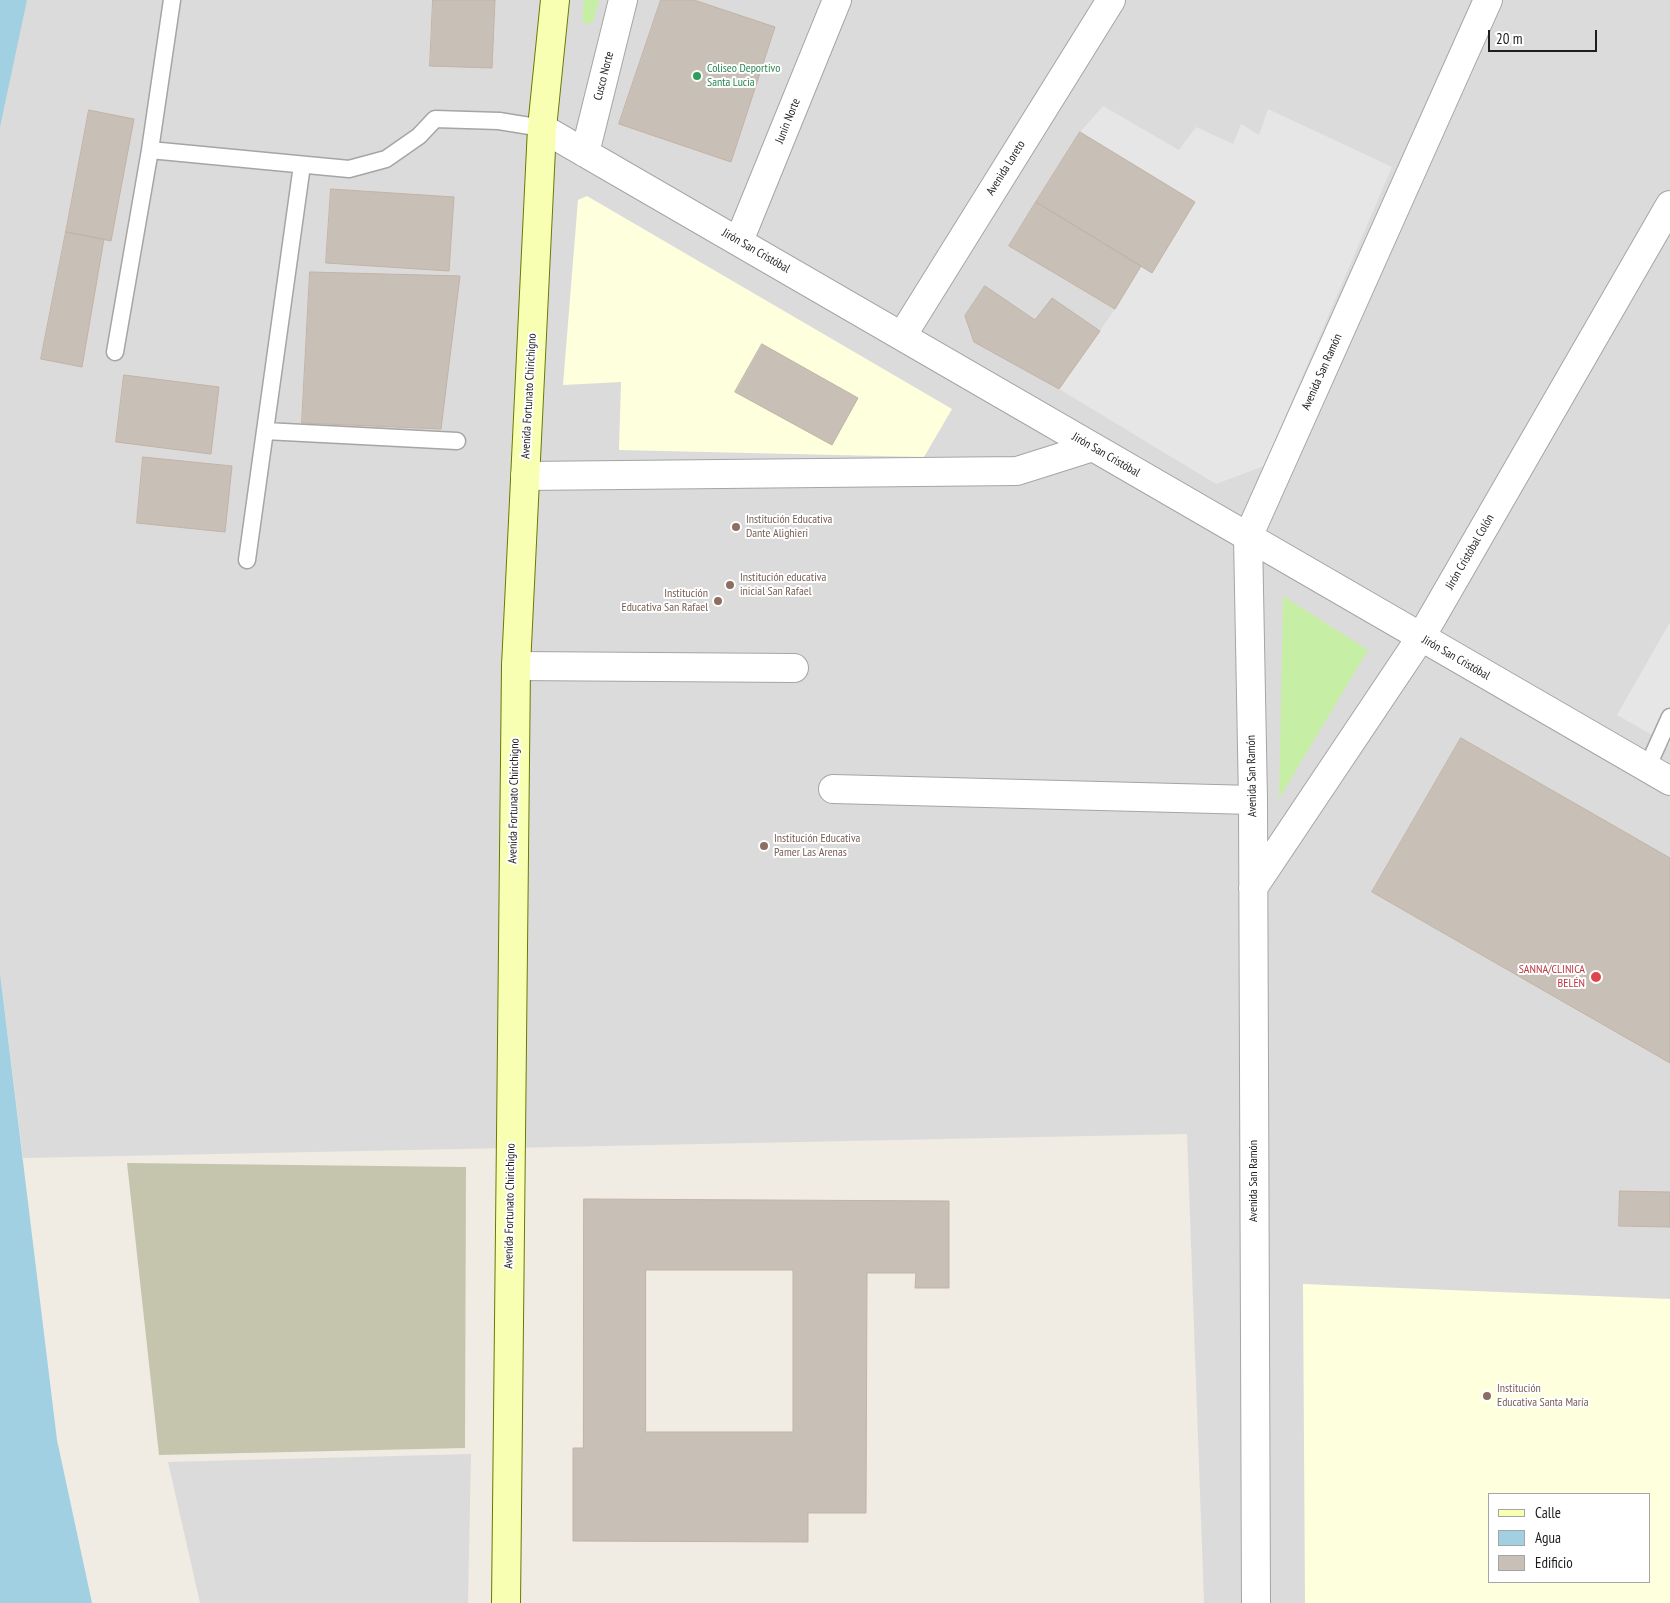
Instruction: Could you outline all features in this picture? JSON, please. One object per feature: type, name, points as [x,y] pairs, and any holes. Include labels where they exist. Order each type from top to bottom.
[{"type":"street","name":"Avenida Fortunato Chirichigno","points":[[506,1603],[516,666],[542,128],[555,0]]},
{"type":"street","name":"Cusco Norte","points":[[585,153],[623,0]]},
{"type":"street","name":"Junín Norte","points":[[739,241],[837,0]]},
{"type":"street","name":"Avenida Loreto","points":[[902,336],[1110,0]]},
{"type":"street","name":"Avenida San Ramón","points":[[1256,1603],[1253,800],[1248,537],[1488,0]]},
{"type":"street","name":"Jirón San Cristóbal","points":[[542,128],[1658,774]]},
{"type":"street","name":"Jirón Cristóbal Colón","points":[[1253,888],[1421,637],[1670,205]]},
{"type":"street","points":[[525,476],[1017,471],[1093,447]]},
{"type":"street","points":[[516,666],[794,668]]},
{"type":"street","points":[[833,789],[1253,800]]},
{"type":"lane","points":[[115,352],[150,150],[172,0]]},
{"type":"lane","points":[[150,150],[349,169],[386,159],[420,136],[435,119],[499,121],[542,128]]},
{"type":"lane","points":[[247,560],[302,165]]},
{"type":"lane","points":[[265,431],[457,441]]},
{"type":"lane","points":[[1658,774],[1670,717]]},
{"type":"shaded area","points":[[22,0],[1670,0],[1670,1603],[1204,1603],[1187,1134],[23,1158],[0,973],[0,118]]},
{"type":"shaded area","points":[[1103,106],[1179,150],[1196,127],[1233,144],[1241,124],[1259,135],[1268,109],[1392,167],[1264,466],[1216,484],[1059,389],[1115,309],[1141,266],[1152,272],[1195,202],[1080,132]]},
{"type":"shaded area","points":[[587,196],[952,409],[924,457],[619,450],[621,382],[563,385],[578,200]]},
{"type":"shaded area","points":[[1670,622],[1670,745],[1617,715]]},
{"type":"shaded area","points":[[127,1163],[466,1167],[465,1448],[159,1455]]},
{"type":"shaded area","name":"Institución Educativa Santa María","points":[[1303,1284],[1670,1299],[1670,1603],[1305,1603]]},
{"type":"shaded area","points":[[471,1454],[468,1603],[200,1603],[168,1462]]},
{"type":"green space","points":[[584,0],[599,0],[593,22],[587,24],[582,21]]},
{"type":"green space","points":[[1283,596],[1368,650],[1279,799]]},
{"type":"water","points":[[0,0],[27,0],[0,127]]},
{"type":"water","points":[[0,973],[57,1440],[92,1603],[0,1603]]},
{"type":"building","points":[[433,0],[495,0],[492,68],[430,66]]},
{"type":"building","name":"Coliseo Deportivo Santa Lucìa","points":[[661,0],[694,0],[775,27],[731,162],[619,124]]},
{"type":"building","points":[[89,110],[134,119],[111,241],[66,232]]},
{"type":"building","points":[[1080,132],[1195,202],[1152,273],[1036,202]]},
{"type":"building","points":[[331,189],[454,197],[449,271],[326,263]]},
{"type":"building","points":[[1036,202],[1141,266],[1115,309],[1009,246]]},
{"type":"building","points":[[66,232],[104,239],[82,367],[41,359]]},
{"type":"building","points":[[310,272],[460,276],[441,429],[302,423]]},
{"type":"building","points":[[985,286],[1035,320],[1052,298],[1100,331],[1059,389],[974,342],[965,316]]},
{"type":"building","points":[[762,344],[858,398],[832,445],[735,392]]},
{"type":"building","points":[[124,375],[219,387],[211,454],[116,442]]},
{"type":"building","points":[[143,457],[232,466],[225,532],[137,523]]},
{"type":"building","name":"SANNA/CLINICA BELÉN","points":[[1461,738],[1670,858],[1670,1063],[1372,892]]},
{"type":"building","points":[[1620,1191],[1670,1192],[1670,1227],[1619,1226]]},
{"type":"building","points":[[584,1199],[949,1201],[949,1288],[915,1288],[916,1273],[867,1273],[866,1513],[808,1513],[808,1542],[573,1541],[573,1448],[583,1448]],"holes":[[[646,1270],[793,1270],[793,1432],[646,1432]]]},
{"type":"place","name":"Coliseo Deportivo Santa Lucìa","points":[[697,76]]},
{"type":"place","name":"Institución Educativa Dante Alighieri","points":[[736,527]]},
{"type":"place","name":"Institución educativa inicial San Rafael","points":[[730,585]]},
{"type":"place","name":"Institución Educativa San Rafael","points":[[718,601]]},
{"type":"place","name":"Institución Educativa Pamer Las Arenas","points":[[764,846]]},
{"type":"place","name":"SANNA/CLINICA BELÉN","points":[[1596,977]]},
{"type":"place","name":"Institución Educativa Santa María","points":[[1487,1396]]}]
